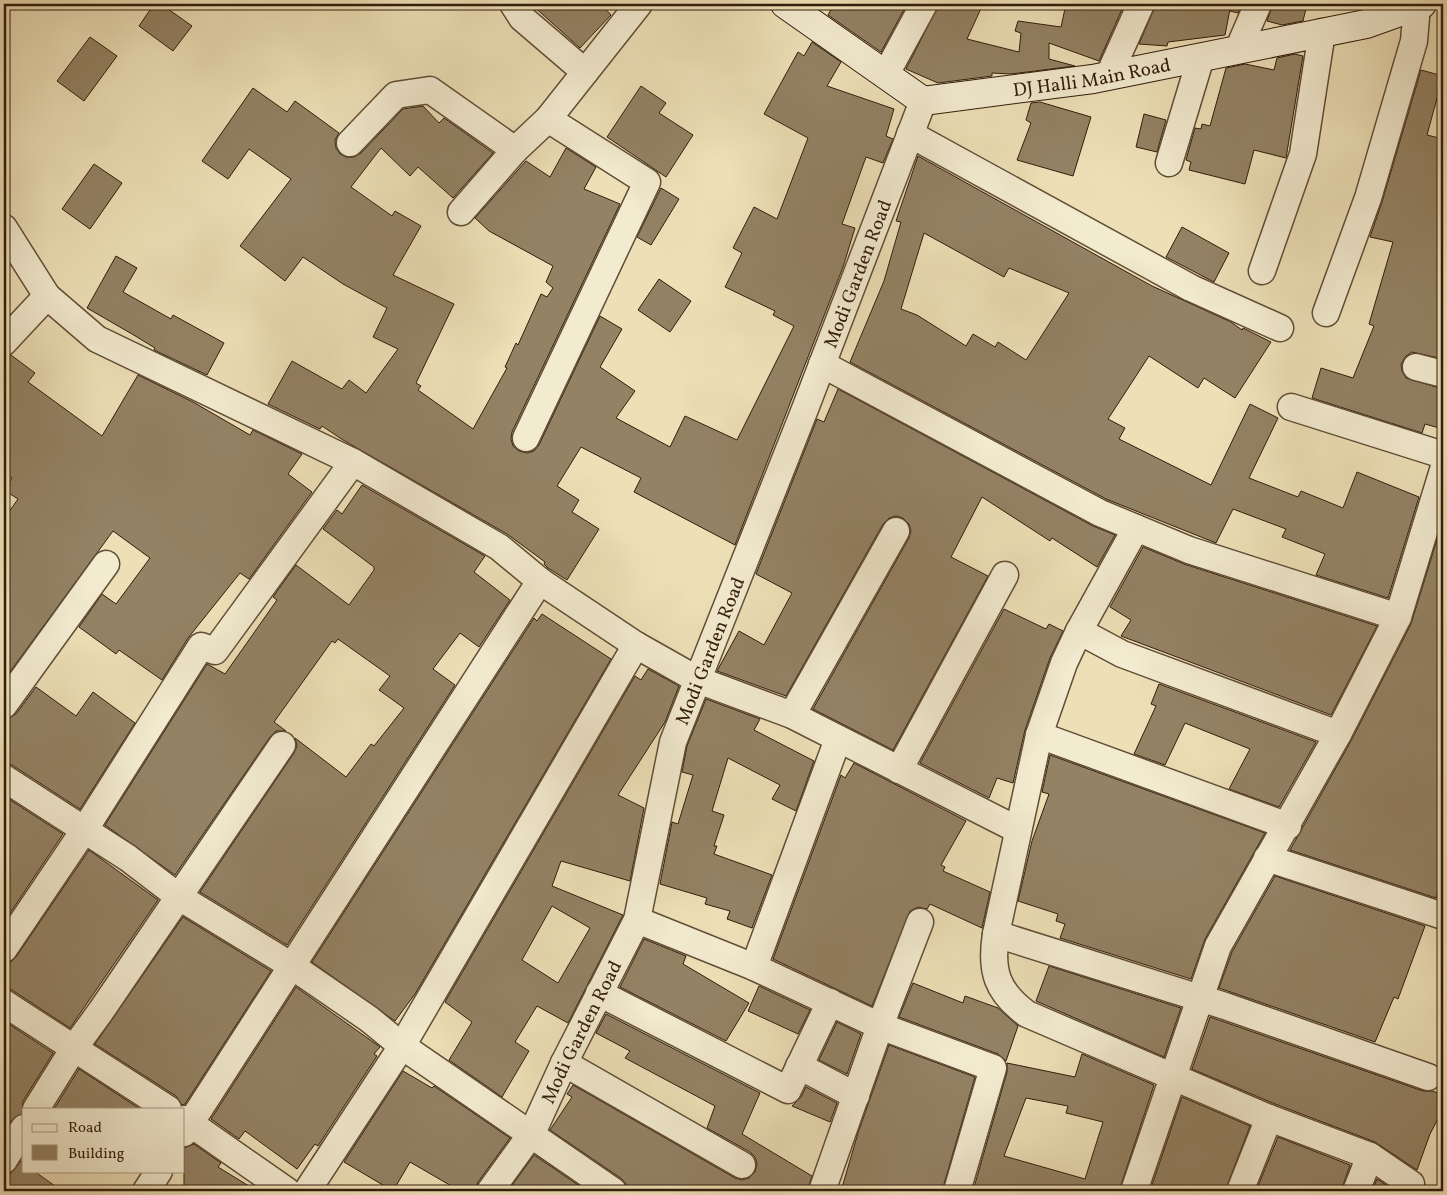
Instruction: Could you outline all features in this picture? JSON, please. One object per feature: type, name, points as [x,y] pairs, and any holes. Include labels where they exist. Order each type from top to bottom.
[{"type":"street","points":[[513,4],[522,18],[585,72]]},
{"type":"street","points":[[461,212],[515,150],[548,119],[638,4]]},
{"type":"street","points":[[785,4],[923,101]]},
{"type":"street","points":[[886,74],[924,4]]},
{"type":"street","points":[[1109,75],[1141,4]]},
{"type":"street","points":[[1238,50],[1258,4]]},
{"type":"street","points":[[1326,313],[1368,198],[1414,41],[1420,5]]},
{"type":"street","name":"DJ Halli Main Road","points":[[923,101],[1109,75],[1366,24],[1420,5]]},
{"type":"street","points":[[1262,271],[1303,154],[1322,32]]},
{"type":"street","points":[[1169,163],[1201,57]]},
{"type":"street","points":[[350,144],[396,95],[430,90],[515,150]]},
{"type":"street","name":"Modi Garden Road","points":[[490,1191],[532,1133],[564,1063],[637,920],[673,742],[923,101]]},
{"type":"street","points":[[526,438],[647,182],[548,119]]},
{"type":"street","points":[[910,134],[1191,288],[1280,328]]},
{"type":"street","points":[[4,228],[46,296],[97,339],[353,462],[499,547],[540,581],[636,645],[698,680],[792,715],[1018,830]]},
{"type":"street","points":[[4,342],[46,296]]},
{"type":"street","points":[[822,364],[1100,513],[1189,550],[1398,617]]},
{"type":"street","points":[[1416,367],[1443,374]]},
{"type":"street","points":[[1290,407],[1443,455]]},
{"type":"street","points":[[4,949],[85,829],[202,646],[215,651],[353,462]]},
{"type":"street","points":[[1134,1191],[1218,946],[1288,826],[1398,617],[1443,470]]},
{"type":"street","points":[[1136,528],[1079,631],[1064,663],[1039,735],[992,956],[1001,991],[1027,1014],[1053,1027],[1174,1076],[1269,1118],[1370,1156],[1411,1184]]},
{"type":"street","points":[[792,715],[896,531]]},
{"type":"street","points":[[4,704],[106,564]]},
{"type":"street","points":[[899,770],[1004,575]]},
{"type":"street","points":[[287,1191],[186,1125],[292,966],[540,581]]},
{"type":"street","points":[[1079,631],[1122,654],[1338,734]]},
{"type":"street","points":[[307,1191],[402,1046],[636,645]]},
{"type":"street","points":[[1039,735],[1288,826]]},
{"type":"street","points":[[754,967],[838,739]]},
{"type":"street","points":[[37,1108],[74,1048],[282,744]]},
{"type":"street","points":[[4,778],[128,858],[179,897],[292,966],[369,1019],[402,1046],[532,1133],[613,1191]]},
{"type":"street","points":[[1268,858],[1443,916]]},
{"type":"street","points":[[637,920],[754,967],[880,1026],[993,1068],[957,1191]]},
{"type":"street","points":[[822,1191],[880,1026],[920,922]]},
{"type":"street","points":[[996,934],[1200,999],[1428,1077]]},
{"type":"street","points":[[599,993],[788,1090],[830,1002]]},
{"type":"street","points":[[4,1003],[166,1108]]},
{"type":"street","points":[[564,1063],[742,1165]]},
{"type":"street","points":[[798,1066],[856,1096]]},
{"type":"street","points":[[1240,1191],[1269,1118]]},
{"type":"street","points":[[4,1160],[22,1131]]},
{"type":"street","points":[[1356,1191],[1370,1156]]},
{"type":"street","points":[[146,1191],[158,1172]]},
{"type":"building","points":[[154,4],[161,4],[192,26],[173,51],[139,26]]},
{"type":"building","points":[[531,4],[601,4],[611,15],[580,48]]},
{"type":"building","points":[[834,4],[907,4],[881,52],[828,15]]},
{"type":"building","points":[[939,4],[983,4],[967,39],[1019,52],[1021,33],[1015,31],[1018,21],[1061,27],[1066,4],[1114,4],[1123,7],[1099,61],[1049,43],[1049,59],[1075,66],[1011,74],[992,73],[992,76],[938,83],[906,69]]},
{"type":"building","points":[[1156,4],[1242,4],[1238,13],[1230,11],[1230,9],[1225,35],[1168,42],[1167,46],[1139,44]]},
{"type":"building","points":[[1273,4],[1307,4],[1303,21],[1282,25],[1267,21]]},
{"type":"building","points":[[90,37],[117,56],[84,101],[57,81]]},
{"type":"building","points":[[812,42],[841,62],[827,86],[894,109],[886,136],[893,139],[883,163],[866,157],[842,224],[855,228],[843,267],[735,545],[634,492],[641,478],[581,447],[557,486],[579,500],[572,512],[599,529],[567,580],[548,568],[544,564],[545,562],[507,534],[343,440],[322,426],[320,429],[268,404],[292,361],[342,389],[349,380],[366,393],[398,349],[373,337],[387,308],[343,284],[303,257],[285,281],[240,246],[291,179],[249,149],[228,179],[202,161],[253,88],[287,112],[295,101],[339,133],[335,140],[336,148],[340,154],[346,157],[354,157],[361,153],[403,109],[423,106],[439,123],[444,118],[493,153],[453,198],[418,167],[410,176],[381,148],[351,187],[392,216],[395,211],[421,226],[393,275],[454,304],[416,383],[421,386],[418,390],[473,429],[507,368],[505,367],[516,343],[518,345],[541,294],[547,297],[553,288],[546,282],[553,266],[489,231],[475,218],[526,161],[550,177],[566,148],[596,167],[584,189],[620,204],[512,432],[513,446],[519,451],[527,453],[534,451],[539,445],[600,316],[622,329],[600,367],[635,391],[616,418],[670,447],[685,416],[737,440],[794,326],[773,315],[775,311],[725,287],[742,253],[733,248],[754,207],[777,219],[808,138],[764,114],[798,52],[804,56]]},
{"type":"building","points":[[1295,54],[1303,56],[1286,158],[1254,150],[1245,184],[1189,170],[1191,162],[1186,160],[1195,128],[1201,129],[1202,124],[1210,126],[1226,68],[1245,64],[1274,70],[1277,58]]},
{"type":"building","points":[[1421,70],[1443,76],[1427,135],[1443,139],[1443,359],[1412,352],[1406,356],[1401,364],[1406,378],[1443,389],[1443,429],[1425,424],[1422,433],[1312,398],[1321,368],[1353,378],[1374,326],[1369,324],[1393,242],[1370,237]]},
{"type":"building","points":[[641,86],[666,103],[659,113],[693,135],[666,177],[607,137]]},
{"type":"building","points":[[1040,102],[1091,117],[1073,176],[1017,160],[1031,123],[1026,120],[1031,103]]},
{"type":"building","points":[[1144,114],[1166,120],[1157,152],[1136,147]]},
{"type":"building","points":[[918,156],[1152,286],[1271,342],[1235,398],[1204,378],[1198,388],[1149,356],[1108,419],[1125,428],[1119,439],[1211,485],[1250,404],[1278,418],[1249,478],[1298,497],[1301,491],[1343,508],[1357,472],[1419,497],[1388,598],[1316,575],[1325,554],[1282,537],[1286,529],[1233,509],[1216,543],[1106,499],[850,362],[884,281],[901,222],[896,221]],"holes":[[[924,233],[1004,277],[1009,268],[1069,293],[1026,360],[998,342],[995,347],[973,334],[966,346],[917,315],[901,309]]]},
{"type":"building","points":[[94,164],[122,183],[90,229],[62,209]]},
{"type":"building","points":[[661,188],[679,199],[651,245],[637,237]]},
{"type":"building","points":[[1182,227],[1229,253],[1214,282],[1166,257]]},
{"type":"building","points":[[116,256],[137,268],[123,292],[171,319],[173,315],[224,343],[207,375],[154,350],[155,348],[87,308]]},
{"type":"building","points":[[659,279],[691,301],[670,332],[638,310]]},
{"type":"building","points":[[11,355],[35,373],[28,382],[102,436],[138,375],[193,402],[250,435],[253,430],[302,454],[288,474],[312,492],[249,579],[240,573],[188,638],[162,680],[119,650],[116,654],[79,627],[102,594],[116,604],[150,558],[113,531],[4,680],[4,519],[18,499],[4,490],[12,478],[4,472],[4,357]]},
{"type":"building","points":[[838,389],[1093,526],[1115,535],[1097,567],[1052,538],[1050,541],[982,497],[951,557],[988,576],[893,750],[813,709],[909,538],[911,531],[909,524],[903,518],[896,516],[889,518],[883,524],[786,696],[717,671],[739,631],[764,645],[792,593],[756,574],[817,419],[824,422]]},
{"type":"building","points":[[362,485],[485,556],[474,572],[510,600],[479,647],[460,633],[433,669],[455,685],[287,945],[200,892],[294,753],[297,746],[295,738],[346,777],[371,744],[374,746],[404,708],[379,690],[390,676],[338,639],[335,643],[332,641],[274,722],[286,731],[276,731],[270,737],[175,875],[105,825],[207,664],[225,674],[277,600],[273,597],[296,565],[349,605],[374,570],[374,567],[323,529],[337,510],[342,514]]},
{"type":"building","points":[[1443,520],[1443,877],[1436,898],[1290,850],[1351,741],[1411,624]]},
{"type":"building","points":[[1143,547],[1184,564],[1377,626],[1331,715],[1121,636],[1131,620],[1110,607]]},
{"type":"building","points":[[1004,609],[1046,629],[1049,624],[1063,631],[1050,658],[1025,730],[1013,783],[997,778],[989,798],[920,763]]},
{"type":"building","points":[[542,614],[611,659],[415,994],[395,1021],[312,962],[534,618],[537,621]]},
{"type":"building","points":[[648,669],[679,686],[665,722],[618,795],[644,808],[630,881],[561,861],[552,886],[623,915],[568,1023],[537,1006],[515,1042],[529,1051],[502,1097],[449,1060],[472,1022],[445,1002],[635,676],[641,680]],"holes":[[[552,906],[590,928],[558,983],[522,960]]]},
{"type":"building","points":[[1159,684],[1316,742],[1279,807],[1229,789],[1250,749],[1185,723],[1165,765],[1134,754],[1156,706],[1151,704]]},
{"type":"building","points":[[36,687],[76,716],[93,692],[135,723],[80,809],[12,765],[4,763],[4,720],[16,714]]},
{"type":"building","points":[[706,699],[760,719],[754,730],[814,761],[796,811],[772,799],[780,785],[728,758],[712,811],[724,815],[714,846],[717,846],[714,854],[772,875],[752,928],[727,919],[730,911],[705,904],[707,898],[660,884],[672,822],[678,824],[693,775],[682,772],[687,746]]},
{"type":"building","points":[[1050,755],[1265,833],[1205,939],[1191,979],[1060,938],[1065,924],[1056,921],[1058,914],[1018,901],[1032,841],[1049,794],[1042,792]]},
{"type":"building","points":[[854,763],[966,821],[941,865],[945,867],[943,871],[990,892],[982,928],[930,904],[927,909],[918,907],[910,911],[872,1006],[773,959],[841,775],[845,778]]},
{"type":"building","points":[[4,796],[63,834],[8,916],[4,913]]},
{"type":"building","points":[[89,850],[158,900],[70,1028],[12,990],[4,988],[4,964],[11,962],[16,957]]},
{"type":"building","points":[[1275,876],[1425,926],[1398,999],[1394,997],[1375,1042],[1219,988],[1232,952]]},
{"type":"building","points":[[183,917],[271,971],[185,1104],[182,1105],[176,1096],[95,1044]]},
{"type":"building","points":[[644,939],[686,956],[683,964],[749,1003],[726,1041],[620,987]]},
{"type":"building","points":[[1049,966],[1181,1008],[1164,1057],[1036,1001]]},
{"type":"building","points":[[913,983],[963,1003],[965,996],[998,1008],[1018,1026],[1006,1061],[998,1054],[899,1017]]},
{"type":"building","points":[[759,986],[810,1010],[798,1034],[748,1011]]},
{"type":"building","points":[[296,987],[380,1047],[374,1054],[377,1056],[318,1146],[315,1144],[297,1169],[245,1131],[239,1139],[211,1119]]},
{"type":"building","points":[[606,1014],[760,1093],[742,1134],[812,1176],[807,1191],[628,1191],[622,1179],[550,1130],[572,1097],[567,1094],[573,1085],[735,1178],[742,1180],[749,1178],[755,1172],[757,1164],[755,1157],[750,1152],[707,1128],[715,1106],[625,1058],[630,1051],[596,1033]]},
{"type":"building","points":[[1210,1017],[1423,1091],[1433,1091],[1443,1096],[1443,1109],[1430,1134],[1417,1170],[1375,1142],[1275,1104],[1192,1069]]},
{"type":"building","points":[[4,1021],[53,1053],[23,1101],[22,1114],[12,1120],[4,1132]]},
{"type":"building","points":[[837,1022],[861,1034],[847,1074],[819,1060]]},
{"type":"building","points":[[889,1045],[975,1077],[942,1191],[841,1191],[858,1133]]},
{"type":"building","points":[[1082,1054],[1154,1085],[1119,1191],[973,1191],[1007,1072],[1007,1063],[1075,1077]],"holes":[[[1026,1098],[1068,1106],[1066,1113],[1103,1122],[1085,1179],[1004,1156]]]},
{"type":"building","points":[[79,1069],[138,1108],[55,1108]]},
{"type":"building","points":[[403,1071],[432,1088],[434,1086],[510,1138],[478,1182],[475,1191],[460,1191],[410,1162],[393,1191],[344,1162]]},
{"type":"building","points":[[806,1087],[837,1103],[830,1122],[792,1106],[801,1097]]},
{"type":"building","points":[[1182,1097],[1250,1126],[1225,1191],[1150,1191]]},
{"type":"building","points":[[1278,1137],[1350,1165],[1341,1191],[1256,1191]]},
{"type":"building","points":[[194,1144],[221,1163],[218,1167],[257,1191],[184,1191],[185,1148]]},
{"type":"building","points":[[534,1155],[587,1191],[508,1191]]},
{"type":"building","points":[[21,1161],[22,1172],[35,1172],[62,1191],[4,1191],[4,1175],[11,1173]]},
{"type":"building","points":[[1377,1179],[1395,1191],[1372,1191]]}]
